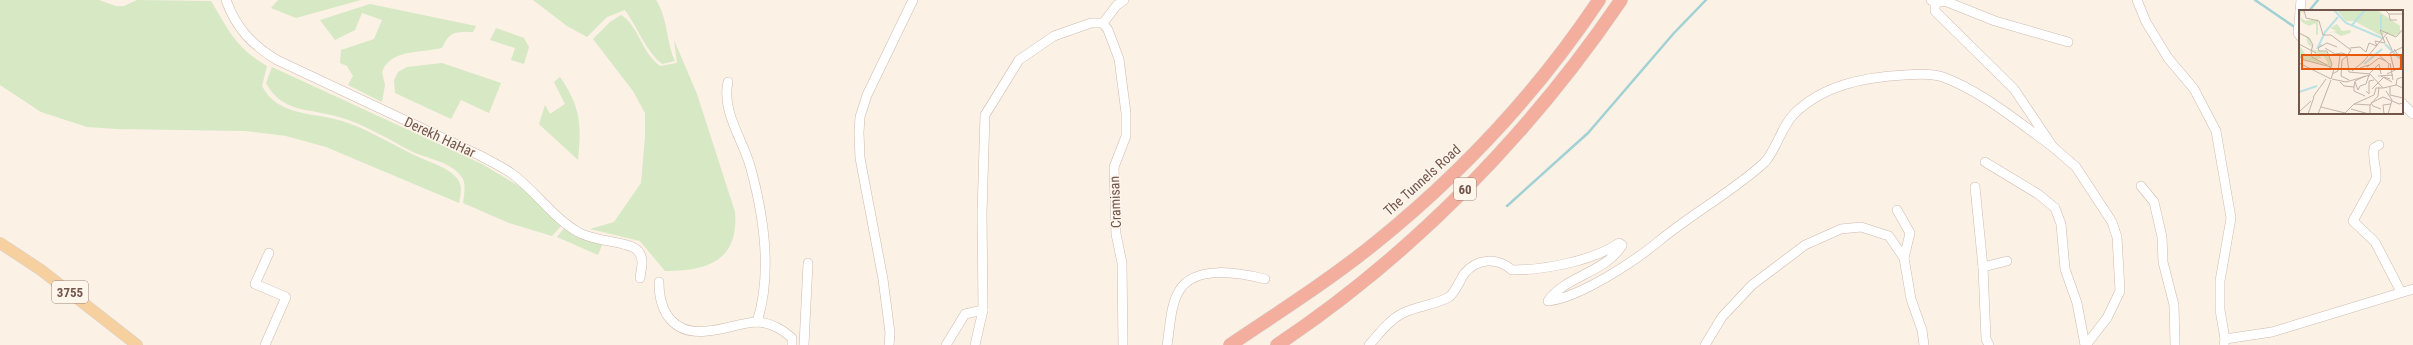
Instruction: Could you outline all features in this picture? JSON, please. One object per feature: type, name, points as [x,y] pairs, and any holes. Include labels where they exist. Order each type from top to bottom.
[{"type":"highway","name":"The Tunnels Road","points":[[1230,345],[1344,267],[1429,197],[1490,138],[1528,95],[1598,0]]},
{"type":"highway","name":"60","points":[[1277,345],[1364,281],[1456,198],[1530,118],[1621,0]]},
{"type":"main road","name":"3755","points":[[0,242],[41,270],[137,345]]},
{"type":"street","name":"Derekh HaHar","points":[[226,0],[238,26],[259,49],[277,60],[506,170],[563,221],[578,232],[603,242],[632,246],[639,252],[642,259],[640,278]]},
{"type":"street","points":[[889,345],[890,333],[883,278],[860,158],[860,117],[867,95],[914,0]]},
{"type":"street","points":[[2137,0],[2146,22],[2168,58],[2194,89],[2216,131],[2231,218],[2220,281],[2220,310],[2224,342],[2272,332],[2413,289]]},
{"type":"street","points":[[2300,10],[2302,0]]},
{"type":"street","points":[[2053,148],[2014,89],[1935,11],[1933,1],[1945,1],[1995,21],[2068,42]]},
{"type":"street","points":[[975,345],[983,310],[982,212],[985,115],[1019,60],[1054,36],[1091,23],[1103,23],[1117,2]]},
{"type":"street","points":[[2299,22],[2299,34]]},
{"type":"street","name":"Cramisan","points":[[1103,23],[1108,30],[1120,59],[1126,113],[1126,136],[1114,167],[1116,234],[1122,263],[1124,345]]},
{"type":"street","points":[[1370,345],[1383,328],[1402,314],[1450,296],[1465,272],[1482,262],[1494,260],[1504,262],[1512,270],[1526,270],[1579,260],[1610,249],[1619,243],[1622,245],[1618,252],[1555,292],[1548,301],[1579,292],[1639,258],[1688,217],[1736,186],[1766,161],[1781,133],[1794,114],[1809,102],[1837,87],[1873,77],[1915,74],[1942,77],[1977,93],[2053,148],[2076,167],[2112,222],[2117,237],[2120,291],[2107,318],[2086,345]]},
{"type":"street","points":[[728,82],[726,90],[728,108],[751,168],[760,208],[765,268],[764,301],[757,322]]},
{"type":"street","points":[[2403,104],[2413,114]]},
{"type":"street","points":[[2379,144],[2374,148],[2372,158],[2377,172],[2376,179],[2353,221],[2375,242],[2401,292]]},
{"type":"street","points":[[1985,162],[2038,194],[2055,208],[2061,224],[2065,269],[2077,303],[2086,345]]},
{"type":"street","points":[[2141,186],[2154,202],[2162,237],[2163,262],[2174,305],[2175,345]]},
{"type":"street","points":[[1975,187],[1983,267],[1986,339],[1989,345]]},
{"type":"street","points":[[1897,210],[1910,233],[1904,258],[1911,298],[1922,330],[1924,345]]},
{"type":"street","points":[[1705,345],[1722,316],[1752,285],[1804,246],[1841,229],[1861,227],[1889,236],[1904,258]]},
{"type":"street","points":[[265,345],[286,297],[255,284],[269,253]]},
{"type":"street","points":[[1983,267],[2007,261]]},
{"type":"street","points":[[804,345],[808,263]]},
{"type":"street","points":[[1167,345],[1174,304],[1178,292],[1185,283],[1204,275],[1216,273],[1265,279]]},
{"type":"street","points":[[659,282],[659,300],[667,317],[683,328],[706,331],[757,322],[770,324],[783,330],[792,338],[792,345]]},
{"type":"street","points":[[946,345],[965,314],[983,310]]},
{"type":"green space","points":[[0,0],[99,0],[116,6],[124,6],[137,0],[211,1],[228,30],[240,45],[256,59],[267,66],[262,86],[269,96],[277,103],[298,112],[331,118],[351,124],[446,169],[456,177],[460,183],[461,193],[459,203],[326,147],[286,136],[245,131],[117,129],[87,127],[41,112],[0,85]]},
{"type":"green space","points":[[278,0],[361,0],[296,18],[271,8]]},
{"type":"green space","points":[[533,0],[656,0],[663,14],[675,61],[662,64],[656,58],[646,46],[625,10],[607,17],[587,37],[567,26]]},
{"type":"green space","points":[[370,4],[476,26],[473,32],[461,32],[450,35],[442,48],[407,53],[392,59],[382,72],[385,85],[382,102],[348,85],[353,76],[347,66],[340,63],[341,50],[374,39],[382,20],[362,13],[355,30],[335,40],[320,20]]},
{"type":"green space","points":[[621,15],[632,26],[648,54],[660,66],[677,63],[674,40],[697,94],[735,212],[735,229],[732,242],[726,252],[717,260],[707,265],[694,269],[665,271],[640,241],[590,229],[614,222],[641,183],[645,137],[645,113],[633,91],[593,39],[610,22]]},
{"type":"green space","points":[[496,28],[524,38],[529,47],[524,64],[511,60],[515,48],[490,40]]},
{"type":"green space","points":[[442,63],[501,83],[489,113],[461,100],[451,119],[395,93],[394,80],[398,72],[407,67]]},
{"type":"green space","points":[[272,67],[482,164],[529,192],[563,224],[552,236],[509,223],[463,203],[465,189],[463,179],[451,167],[417,154],[376,132],[348,120],[298,108],[280,100],[266,83]]},
{"type":"green space","points":[[560,77],[572,97],[578,116],[580,136],[578,160],[539,124],[545,105],[550,114],[565,104],[554,82]]},
{"type":"green space","points":[[565,227],[602,245],[598,255],[557,237]]},
{"type":"waterway","points":[[1507,206],[1588,133],[1674,33],[1706,0]]},
{"type":"waterway","points":[[2255,0],[2296,28]]},
{"type":"waterway","points":[[2310,10],[2318,0]]}]
